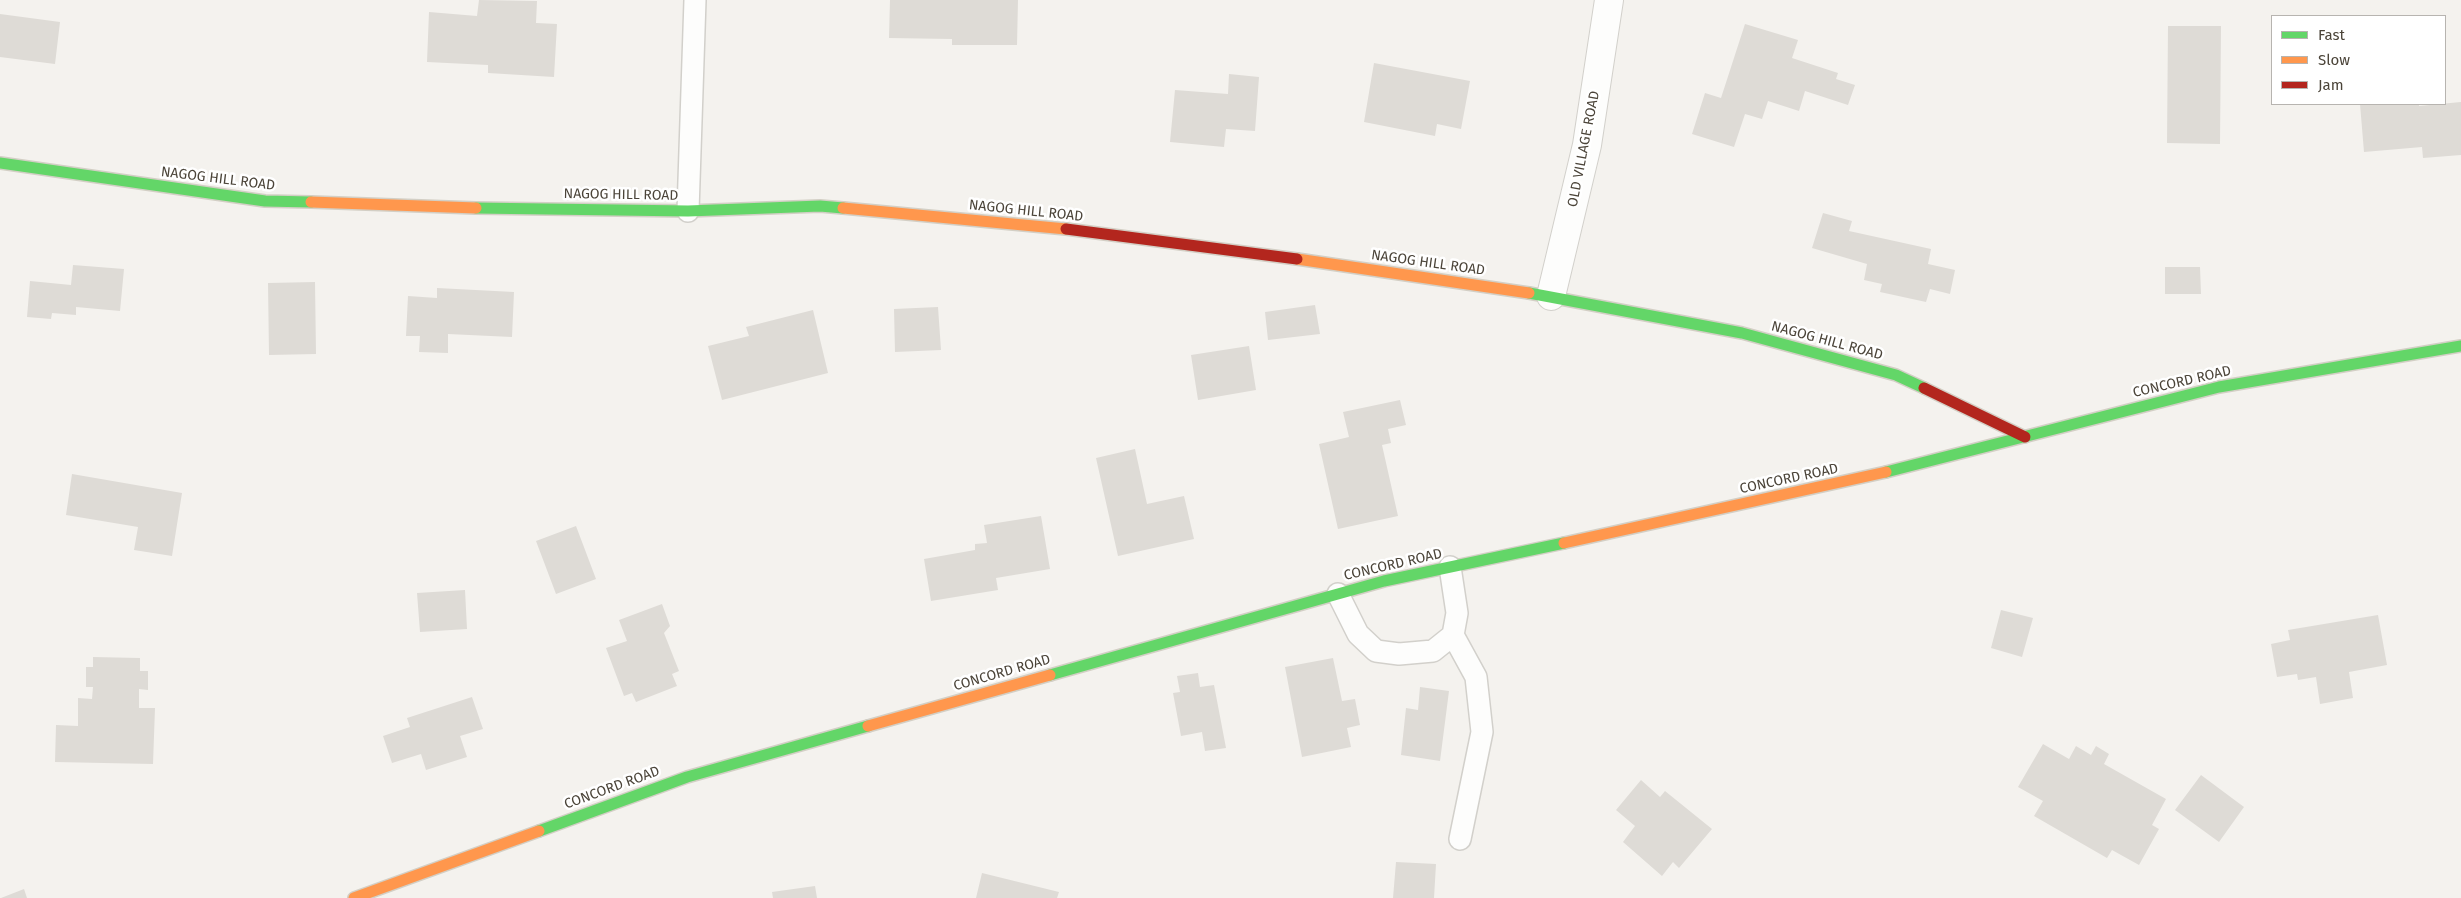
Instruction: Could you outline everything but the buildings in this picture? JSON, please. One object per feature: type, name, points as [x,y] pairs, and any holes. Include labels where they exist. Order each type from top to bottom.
[{"type":"street","name":"OLD VILLAGE ROAD","points":[[1552,296],[1587,145],[1609,0]]},
{"type":"street","name":"NAGOG HILL ROAD","points":[[0,163],[265,201],[550,210],[688,211],[820,206],[1036,226],[1300,259],[1552,296],[1742,333],[1896,375],[2025,437]]},
{"type":"street","name":"CONCORD ROAD","points":[[354,898],[686,777],[1384,581],[1839,484],[2219,387],[2461,346]]},
{"type":"lane","points":[[688,211],[695,0]]},
{"type":"lane","points":[[1450,567],[1457,612],[1453,636],[1476,677],[1482,732],[1460,839]]},
{"type":"lane","points":[[1338,594],[1358,634],[1376,651],[1399,654],[1433,651],[1453,636]]},
{"type":"traffic: fast","points":[[0,163],[265,201],[311,202]]},
{"type":"traffic: fast","points":[[476,208],[688,211],[820,206],[843,208]]},
{"type":"traffic: fast","points":[[1529,293],[1742,333],[1896,375],[1924,388]]},
{"type":"traffic: fast","points":[[1886,472],[2219,387],[2461,346]]},
{"type":"traffic: fast","points":[[1050,675],[1384,581],[1564,543]]},
{"type":"traffic: fast","points":[[539,831],[687,777],[868,726]]},
{"type":"traffic: slow","points":[[311,202],[476,208]]},
{"type":"traffic: slow","points":[[843,208],[1066,229]]},
{"type":"traffic: slow","points":[[1297,259],[1529,293]]},
{"type":"traffic: slow","points":[[1564,543],[1886,472]]},
{"type":"traffic: slow","points":[[868,726],[1050,675]]},
{"type":"traffic: slow","points":[[354,898],[539,831]]},
{"type":"traffic: jam","points":[[1066,229],[1297,259]]},
{"type":"traffic: jam","points":[[1924,388],[2025,437]]}]
